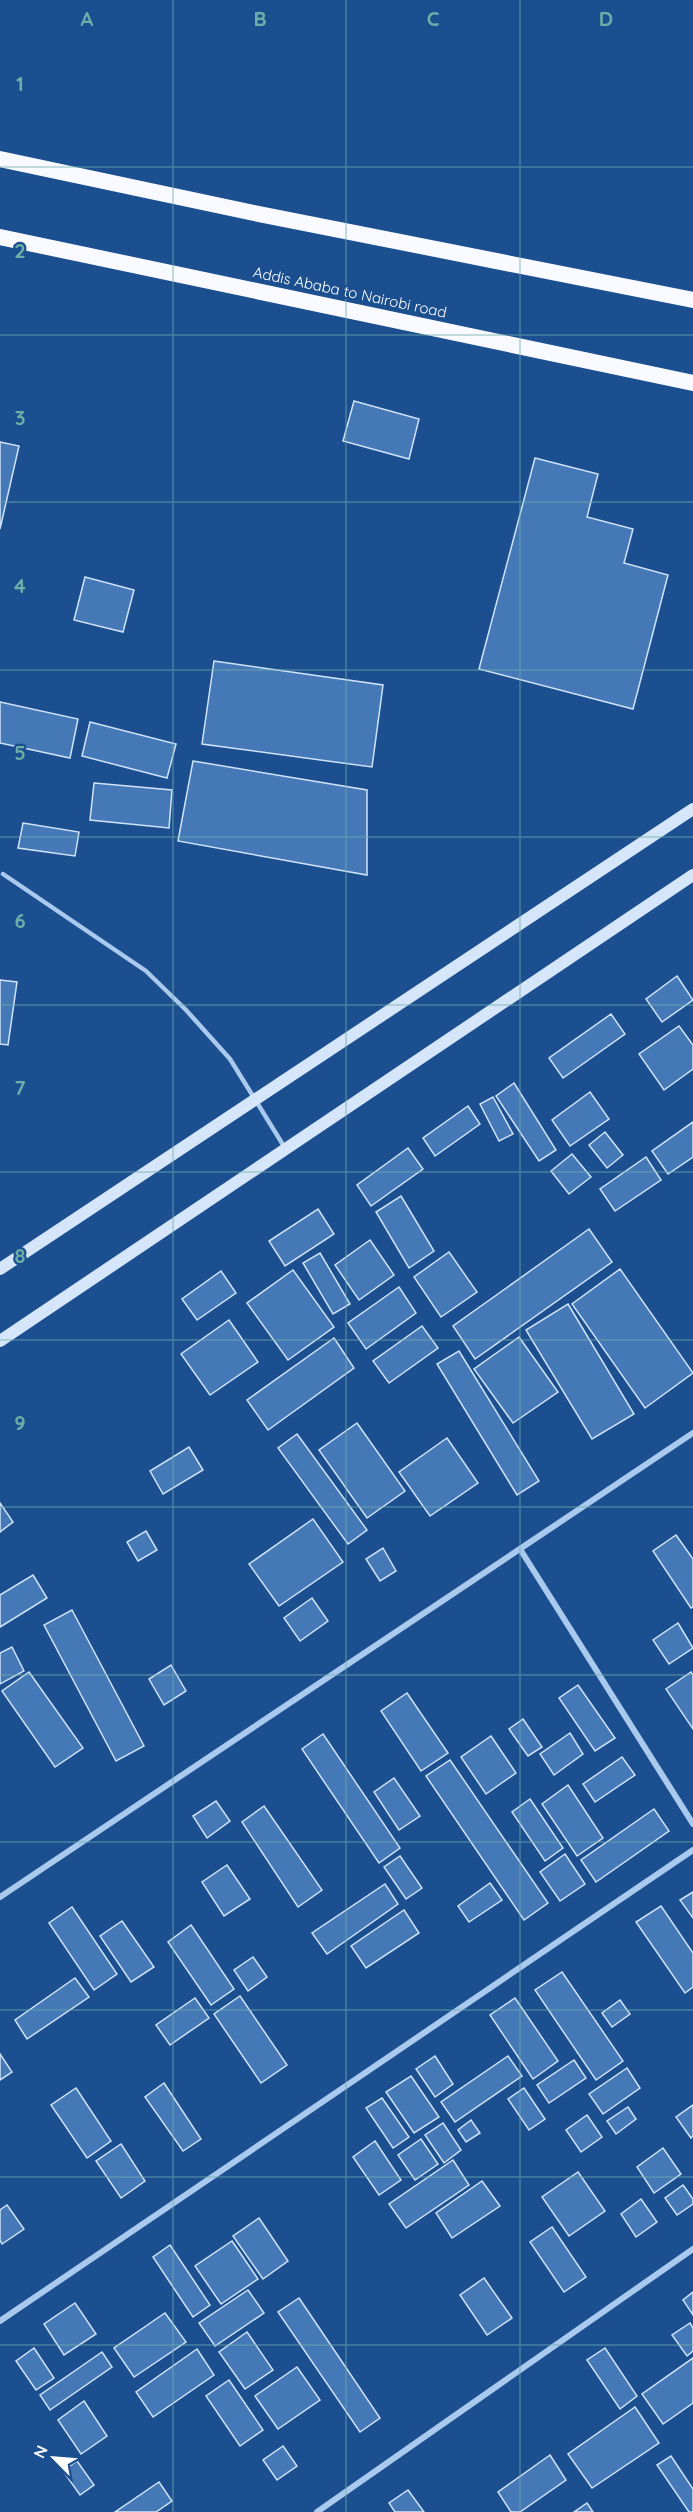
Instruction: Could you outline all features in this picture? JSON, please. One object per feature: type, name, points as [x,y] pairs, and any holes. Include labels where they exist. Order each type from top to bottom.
[{"type":"highway","points":[[0,159],[254,213],[693,300]]},
{"type":"highway","name":"Addis Ababa to Nairobi road","points":[[0,237],[693,383]]},
{"type":"main road","points":[[0,1269],[693,809]]},
{"type":"main road","points":[[0,1341],[693,875]]},
{"type":"street","points":[[0,1897],[693,1434]]},
{"type":"street","points":[[520,1549],[693,1824]]},
{"type":"street","points":[[0,2321],[693,1850]]},
{"type":"street","points":[[317,2512],[693,2249]]},
{"type":"lane","points":[[3,874],[146,971],[186,1010],[230,1059],[285,1148]]},
{"type":"building","points":[[354,401],[419,419],[409,459],[343,441]]},
{"type":"building","points":[[0,442],[19,446],[0,529]]},
{"type":"building","points":[[535,458],[598,474],[587,517],[633,529],[624,563],[668,575],[633,709],[479,669]]},
{"type":"building","points":[[85,577],[134,590],[123,632],[74,620]]},
{"type":"building","points":[[214,661],[383,685],[372,767],[202,744]]},
{"type":"building","points":[[0,702],[78,719],[70,758],[0,743]]},
{"type":"building","points":[[90,722],[176,744],[167,778],[82,756]]},
{"type":"building","points":[[193,761],[367,790],[367,875],[178,841]]},
{"type":"building","points":[[94,783],[172,790],[169,828],[90,820]]},
{"type":"building","points":[[23,823],[79,832],[75,856],[18,848]]},
{"type":"building","points":[[677,976],[693,1000],[662,1022],[646,999]]},
{"type":"building","points":[[0,980],[17,982],[8,1045],[0,1044]]},
{"type":"building","points":[[611,1014],[625,1034],[563,1078],[549,1058]]},
{"type":"building","points":[[679,1026],[693,1045],[693,1069],[664,1090],[639,1054]]},
{"type":"building","points":[[514,1083],[556,1150],[539,1161],[496,1096]]},
{"type":"building","points":[[590,1092],[609,1119],[570,1146],[552,1120]]},
{"type":"building","points":[[493,1097],[513,1134],[499,1141],[480,1104]]},
{"type":"building","points":[[468,1106],[480,1124],[435,1156],[423,1138]]},
{"type":"building","points":[[693,1122],[693,1157],[668,1174],[652,1151]]},
{"type":"building","points":[[605,1132],[623,1155],[607,1168],[589,1145]]},
{"type":"building","points":[[408,1148],[423,1169],[371,1206],[357,1185]]},
{"type":"building","points":[[572,1154],[591,1177],[569,1194],[551,1171]]},
{"type":"building","points":[[646,1157],[661,1180],[615,1211],[600,1189]]},
{"type":"building","points":[[401,1196],[434,1251],[409,1268],[376,1212]]},
{"type":"building","points":[[318,1209],[334,1234],[285,1266],[269,1241]]},
{"type":"building","points":[[589,1229],[612,1262],[475,1359],[453,1326]]},
{"type":"building","points":[[370,1240],[394,1275],[359,1300],[335,1265]]},
{"type":"building","points":[[449,1252],[477,1292],[441,1317],[414,1277]]},
{"type":"building","points":[[320,1253],[350,1304],[333,1314],[303,1263]]},
{"type":"building","points":[[620,1269],[693,1373],[645,1408],[572,1304]]},
{"type":"building","points":[[293,1270],[334,1327],[288,1360],[247,1303]]},
{"type":"building","points":[[221,1271],[236,1293],[197,1320],[182,1299]]},
{"type":"building","points":[[399,1287],[416,1313],[366,1349],[348,1323]]},
{"type":"building","points":[[568,1304],[634,1414],[592,1439],[526,1330]]},
{"type":"building","points":[[229,1320],[258,1362],[210,1395],[181,1354]]},
{"type":"building","points":[[422,1326],[438,1348],[389,1383],[373,1361]]},
{"type":"building","points":[[519,1337],[558,1392],[513,1423],[474,1369]]},
{"type":"building","points":[[334,1338],[354,1368],[268,1430],[247,1400]]},
{"type":"building","points":[[459,1351],[539,1481],[517,1495],[437,1364]]},
{"type":"building","points":[[357,1423],[405,1491],[367,1518],[319,1450]]},
{"type":"building","points":[[297,1434],[367,1530],[348,1544],[278,1448]]},
{"type":"building","points":[[447,1438],[478,1483],[430,1516],[399,1472]]},
{"type":"building","points":[[189,1447],[203,1470],[163,1494],[150,1471]]},
{"type":"building","points":[[0,1503],[13,1522],[0,1532]]},
{"type":"building","points":[[313,1519],[343,1562],[279,1606],[249,1564]]},
{"type":"building","points":[[146,1531],[157,1550],[138,1561],[127,1542]]},
{"type":"building","points":[[676,1535],[693,1559],[693,1607],[691,1608],[653,1551]]},
{"type":"building","points":[[383,1548],[396,1571],[380,1581],[366,1559]]},
{"type":"building","points":[[33,1575],[47,1598],[0,1627],[0,1595]]},
{"type":"building","points":[[312,1598],[328,1621],[300,1641],[284,1618]]},
{"type":"building","points":[[72,1610],[144,1746],[116,1761],[44,1625]]},
{"type":"building","points":[[678,1623],[693,1648],[669,1664],[653,1640]]},
{"type":"building","points":[[12,1647],[24,1671],[0,1684],[0,1653]]},
{"type":"building","points":[[171,1665],[186,1691],[164,1705],[149,1679]]},
{"type":"building","points":[[29,1672],[83,1748],[55,1767],[2,1691]]},
{"type":"building","points":[[691,1672],[693,1675],[693,1729],[666,1689]]},
{"type":"building","points":[[578,1685],[615,1738],[595,1751],[559,1698]]},
{"type":"building","points":[[407,1693],[448,1753],[421,1771],[381,1711]]},
{"type":"building","points":[[523,1719],[542,1747],[528,1756],[509,1729]]},
{"type":"building","points":[[570,1733],[583,1754],[554,1775],[540,1754]]},
{"type":"building","points":[[323,1734],[400,1848],[379,1863],[302,1749]]},
{"type":"building","points":[[491,1736],[516,1773],[486,1794],[461,1757]]},
{"type":"building","points":[[622,1757],[635,1775],[595,1802],[583,1784]]},
{"type":"building","points":[[450,1760],[548,1903],[524,1920],[426,1776]]},
{"type":"building","points":[[394,1778],[420,1816],[399,1830],[374,1792]]},
{"type":"building","points":[[568,1785],[603,1838],[577,1856],[542,1804]]},
{"type":"building","points":[[530,1799],[563,1848],[545,1861],[512,1812]]},
{"type":"building","points":[[216,1801],[230,1821],[207,1838],[193,1816]]},
{"type":"building","points":[[264,1806],[322,1890],[298,1907],[242,1822]]},
{"type":"building","points":[[654,1809],[669,1831],[596,1882],[581,1860]]},
{"type":"building","points":[[565,1854],[585,1884],[560,1901],[540,1872]]},
{"type":"building","points":[[400,1856],[422,1888],[406,1899],[384,1867]]},
{"type":"building","points":[[227,1865],[250,1899],[224,1916],[202,1882]]},
{"type":"building","points":[[490,1883],[502,1900],[469,1922],[458,1906]]},
{"type":"building","points":[[385,1884],[398,1904],[327,1954],[312,1933]]},
{"type":"building","points":[[693,1892],[693,1918],[680,1900]]},
{"type":"building","points":[[661,1906],[693,1953],[693,1987],[685,1993],[636,1922]]},
{"type":"building","points":[[72,1907],[117,1974],[94,1990],[49,1923]]},
{"type":"building","points":[[404,1910],[419,1933],[366,1968],[351,1946]]},
{"type":"building","points":[[122,1921],[154,1967],[131,1982],[100,1936]]},
{"type":"building","points":[[191,1925],[234,1989],[211,2005],[168,1942]]},
{"type":"building","points":[[253,1957],[267,1977],[248,1991],[234,1970]]},
{"type":"building","points":[[562,1972],[623,2061],[596,2080],[535,1990]]},
{"type":"building","points":[[75,1978],[89,1997],[27,2039],[15,2020]]},
{"type":"building","points":[[240,1996],[287,2065],[261,2083],[214,2014]]},
{"type":"building","points":[[195,1998],[209,2018],[170,2045],[156,2025]]},
{"type":"building","points":[[515,1998],[558,2061],[533,2079],[490,2015]]},
{"type":"building","points":[[620,2000],[630,2014],[612,2027],[602,2013]]},
{"type":"building","points":[[0,2054],[12,2072],[0,2080]]},
{"type":"building","points":[[435,2056],[453,2084],[435,2097],[416,2069]]},
{"type":"building","points":[[508,2056],[522,2076],[455,2122],[441,2102]]},
{"type":"building","points":[[574,2060],[586,2078],[549,2103],[537,2085]]},
{"type":"building","points":[[627,2068],[640,2088],[603,2114],[589,2094]]},
{"type":"building","points":[[411,2076],[439,2117],[414,2133],[386,2092]]},
{"type":"building","points":[[164,2083],[201,2139],[183,2151],[145,2097]]},
{"type":"building","points":[[76,2088],[111,2141],[87,2158],[51,2105]]},
{"type":"building","points":[[524,2088],[545,2119],[529,2130],[508,2099]]},
{"type":"building","points":[[382,2098],[409,2137],[393,2148],[366,2108]]},
{"type":"building","points":[[693,2105],[693,2136],[691,2138],[676,2117]]},
{"type":"building","points":[[628,2107],[636,2119],[616,2134],[607,2121]]},
{"type":"building","points":[[587,2115],[602,2137],[581,2152],[566,2130]]},
{"type":"building","points":[[471,2120],[480,2133],[466,2142],[458,2130]]},
{"type":"building","points":[[443,2123],[461,2150],[444,2163],[425,2135]]},
{"type":"building","points":[[421,2139],[438,2164],[415,2180],[398,2155]]},
{"type":"building","points":[[375,2141],[401,2180],[379,2195],[353,2157]]},
{"type":"building","points":[[121,2144],[145,2181],[121,2198],[96,2161]]},
{"type":"building","points":[[663,2148],[681,2174],[654,2193],[637,2167]]},
{"type":"building","points":[[453,2160],[469,2185],[406,2228],[389,2204]]},
{"type":"building","points":[[578,2172],[605,2211],[569,2236],[542,2197]]},
{"type":"building","points":[[482,2181],[500,2206],[452,2238],[436,2213]]},
{"type":"building","points":[[683,2185],[693,2199],[693,2204],[677,2215],[665,2198]]},
{"type":"building","points":[[641,2199],[657,2222],[636,2237],[621,2214]]},
{"type":"building","points":[[7,2205],[24,2229],[2,2244],[0,2210]]},
{"type":"building","points":[[259,2218],[288,2261],[263,2279],[233,2236]]},
{"type":"building","points":[[552,2227],[586,2277],[564,2292],[530,2242]]},
{"type":"building","points":[[232,2241],[258,2279],[221,2304],[195,2266]]},
{"type":"building","points":[[170,2245],[210,2305],[193,2317],[153,2257]]},
{"type":"building","points":[[484,2278],[512,2318],[487,2335],[460,2295]]},
{"type":"building","points":[[248,2290],[264,2313],[215,2346],[199,2323]]},
{"type":"building","points":[[693,2292],[693,2315],[683,2300]]},
{"type":"building","points":[[299,2298],[380,2418],[360,2432],[278,2312]]},
{"type":"building","points":[[75,2303],[96,2334],[64,2355],[44,2324]]},
{"type":"building","points":[[165,2313],[186,2342],[134,2377],[114,2348]]},
{"type":"building","points":[[690,2323],[693,2328],[693,2351],[687,2356],[672,2335]]},
{"type":"building","points":[[247,2332],[273,2370],[245,2389],[219,2352]]},
{"type":"building","points":[[34,2348],[54,2378],[36,2390],[16,2361]]},
{"type":"building","points":[[605,2348],[637,2396],[620,2409],[587,2360]]},
{"type":"building","points":[[197,2349],[214,2375],[153,2417],[136,2392]]},
{"type":"building","points":[[102,2352],[112,2367],[50,2410],[40,2395]]},
{"type":"building","points":[[693,2358],[693,2403],[663,2424],[642,2394]]},
{"type":"building","points":[[297,2367],[320,2400],[278,2429],[255,2396]]},
{"type":"building","points":[[229,2380],[263,2430],[240,2446],[206,2396]]},
{"type":"building","points":[[84,2401],[107,2436],[81,2454],[58,2420]]},
{"type":"building","points":[[635,2407],[659,2443],[592,2488],[568,2454]]},
{"type":"building","points":[[283,2446],[297,2466],[277,2480],[263,2460]]},
{"type":"building","points":[[550,2455],[566,2480],[520,2512],[511,2512],[498,2492]]},
{"type":"building","points":[[671,2456],[693,2489],[693,2512],[689,2512],[657,2465]]},
{"type":"building","points":[[77,2461],[94,2485],[80,2495],[63,2471]]},
{"type":"building","points":[[159,2482],[172,2501],[156,2512],[115,2512]]},
{"type":"building","points":[[408,2490],[424,2512],[395,2512],[389,2503]]},
{"type":"building","points":[[587,2503],[593,2512],[574,2512]]}]
